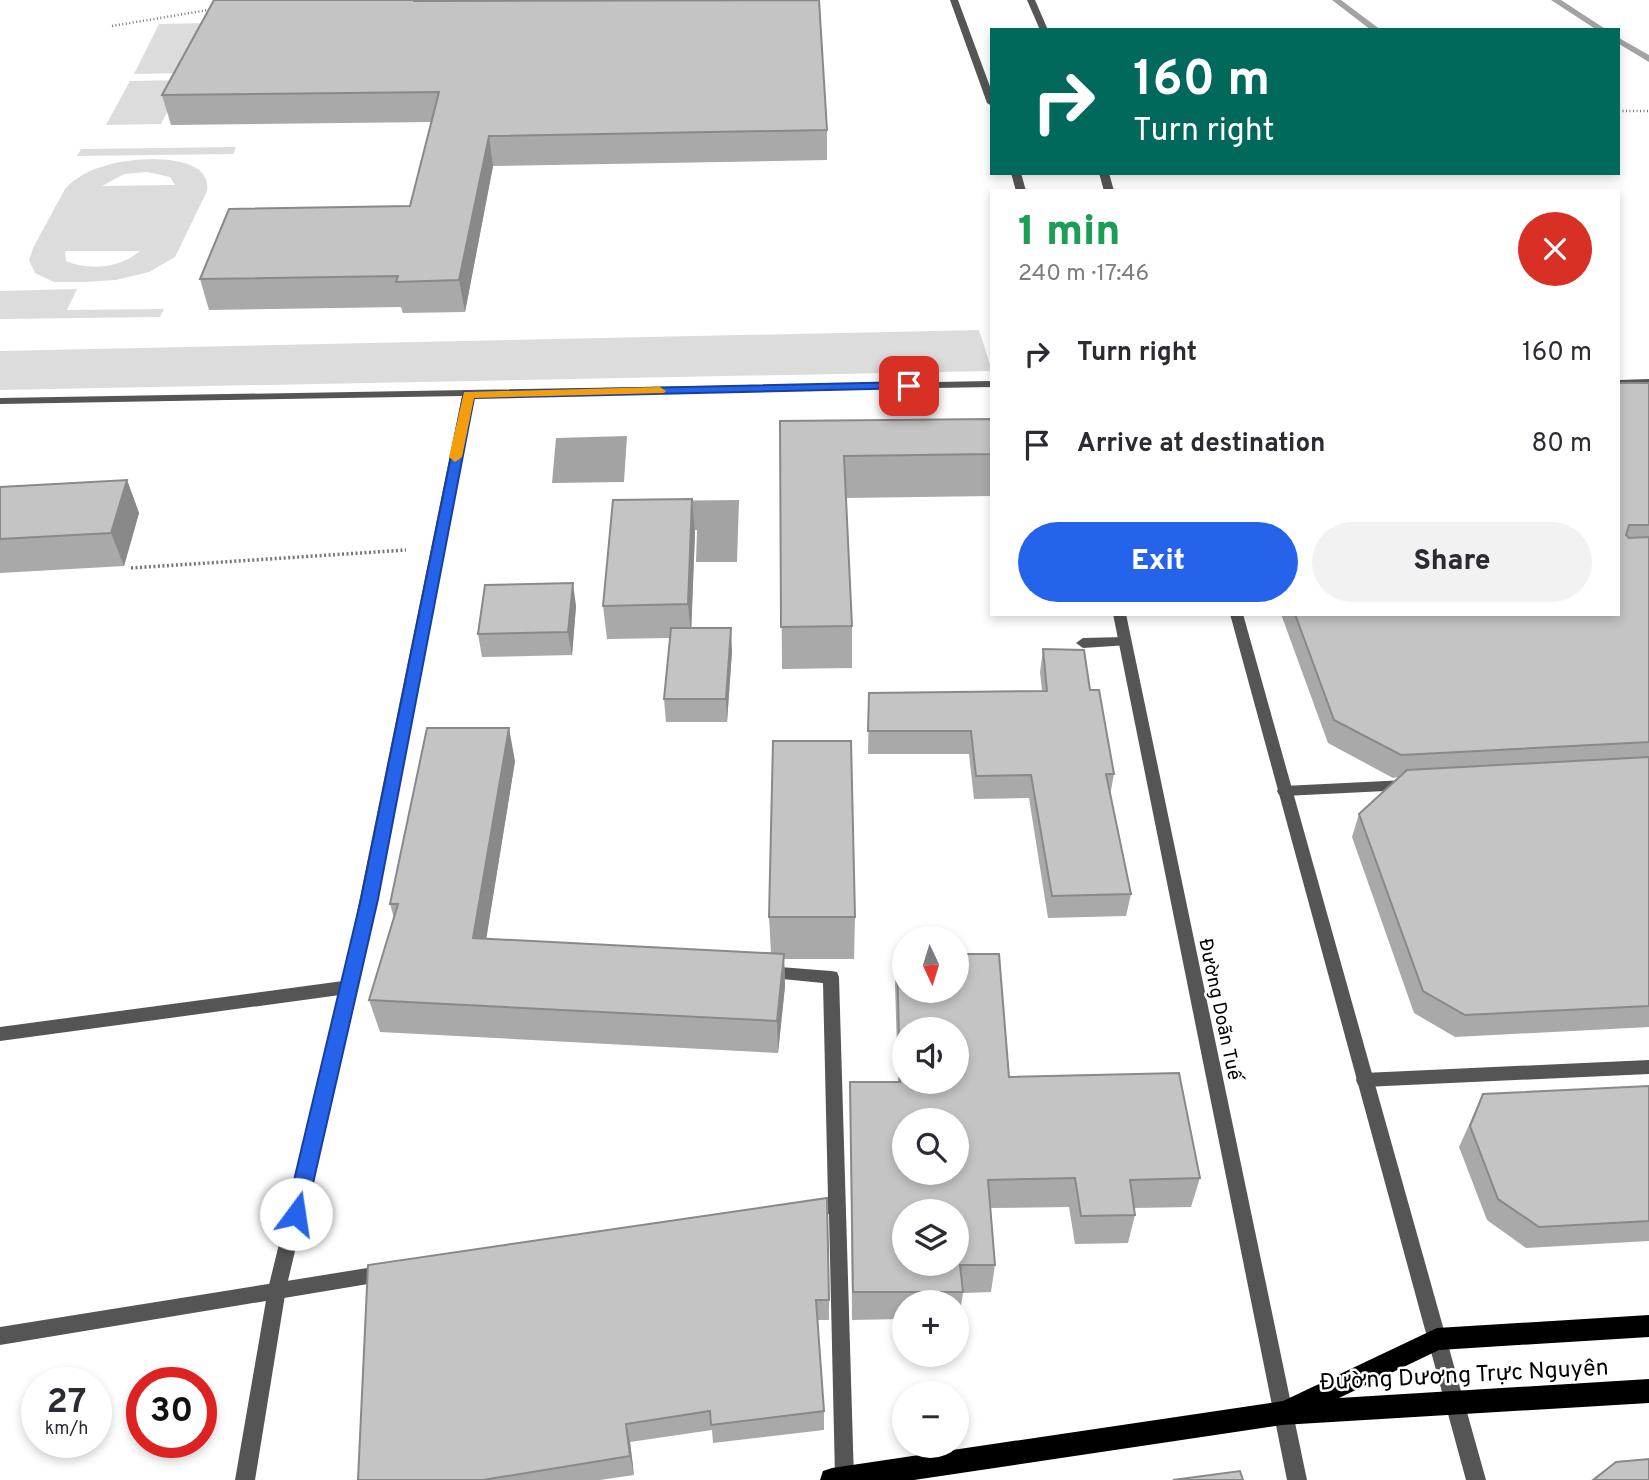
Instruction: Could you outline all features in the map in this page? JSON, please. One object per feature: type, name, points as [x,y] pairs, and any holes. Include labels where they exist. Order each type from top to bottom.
[{"type":"main road","name":"Đường Dương Trực Nguyên","points":[[1282,1413],[1437,1339],[1649,1326]]},
{"type":"main road","name":"Đường Dương Trực Nguyên","points":[[838,1479],[1282,1413],[1649,1391]]},
{"type":"street","points":[[954,0],[990,98]]},
{"type":"street","points":[[1031,0],[1043,28]]},
{"type":"street","points":[[1620,383],[1649,382]]},
{"type":"street","points":[[0,401],[990,384]]},
{"type":"street","points":[[245,1480],[277,1289],[350,987],[468,395]]},
{"type":"street","name":"Đường Doãn Tuế","points":[[1119,616],[1297,1480]]},
{"type":"street","points":[[1237,616],[1476,1480]]},
{"type":"street","points":[[1083,643],[1124,642]]},
{"type":"street","points":[[1284,791],[1427,784]]},
{"type":"street","points":[[767,972],[831,977],[837,1205],[838,1479]]},
{"type":"street","points":[[0,1034],[350,987]]},
{"type":"street","points":[[1364,1080],[1649,1067]]},
{"type":"street","points":[[783,1213],[837,1205]]},
{"type":"street","points":[[0,1336],[400,1271]]},
{"type":"path","points":[[112,26],[217,9]]},
{"type":"path","points":[[1620,111],[1649,111]]},
{"type":"path","points":[[131,568],[437,548]]},
{"type":"shaded area","points":[[208,23],[186,73],[134,74],[159,24]]},
{"type":"shaded area","points":[[183,80],[161,124],[106,125],[130,81]]},
{"type":"shaded area","points":[[236,147],[233,154],[77,156],[81,149]]},
{"type":"shaded area","points":[[142,160],[172,160],[190,165],[203,174],[207,182],[207,191],[175,257],[149,272],[116,280],[54,282],[35,273],[29,260],[33,248],[65,189],[94,169]],"holes":[[[147,172],[170,177],[175,185],[102,186],[124,174]],[[65,251],[140,251],[124,261],[94,267],[66,261]]]},
{"type":"shaded area","points":[[77,289],[67,310],[164,309],[160,317],[0,319],[0,291]]},
{"type":"shaded area","points":[[979,330],[990,371],[0,390],[0,351]]},
{"type":"shaded area","points":[[627,436],[624,482],[552,483],[556,438]]},
{"type":"shaded area","points":[[739,500],[737,562],[696,562],[697,530],[640,530],[643,501]]},
{"type":"building","points":[[214,0],[819,0],[827,130],[489,136],[459,280],[396,282],[398,276],[200,279],[229,209],[410,206],[439,92],[162,95]]},
{"type":"building","points":[[1620,383],[1649,383],[1649,525],[1629,525],[1626,535],[1629,538],[1649,537],[1649,742],[1401,755],[1334,720],[1296,616],[1620,616]]},
{"type":"building","points":[[990,419],[990,454],[844,456],[852,626],[781,627],[780,421]]},
{"type":"building","points":[[127,480],[111,533],[0,539],[0,487]]},
{"type":"building","points":[[692,499],[688,604],[603,606],[613,500]]},
{"type":"building","points":[[573,583],[568,632],[478,634],[485,585]]},
{"type":"building","points":[[671,628],[731,628],[726,699],[664,699]]},
{"type":"building","points":[[1043,649],[1084,650],[1090,690],[1099,690],[1114,774],[1106,774],[1131,894],[1052,896],[1031,775],[976,776],[971,731],[868,731],[869,693],[1047,691]]},
{"type":"building","points":[[427,728],[509,728],[473,938],[784,954],[777,1021],[369,1000],[398,904],[390,904]]},
{"type":"building","points":[[773,741],[851,741],[855,917],[769,917]]},
{"type":"building","points":[[1649,757],[1649,1006],[1465,1015],[1423,991],[1359,814],[1407,770]]},
{"type":"building","points":[[970,954],[999,954],[1009,1077],[1179,1073],[1200,1178],[1130,1180],[1135,1215],[1081,1216],[1075,1178],[988,1180],[995,1265],[969,1265],[969,1199],[892,1199],[892,1276],[961,1276],[963,1290],[853,1292],[850,1082],[892,1082],[892,1094],[969,1094],[969,1017],[898,1017],[898,1003],[970,1003]]},
{"type":"building","points":[[1649,1086],[1649,1221],[1539,1227],[1498,1199],[1470,1126],[1483,1094]]},
{"type":"building","points":[[827,1198],[829,1300],[816,1300],[824,1411],[711,1425],[710,1411],[626,1424],[630,1456],[483,1480],[358,1480],[368,1265]]},
{"type":"building","points":[[1649,1459],[1649,1480],[1593,1480],[1616,1462]]},
{"type":"building","points":[[1240,1471],[1243,1480],[1173,1480]]},
{"type":"waterway","points":[[1336,0],[1374,28]]},
{"type":"waterway","points":[[1555,0],[1600,28]]},
{"type":"waterway","points":[[1620,41],[1649,59]]},
{"type":"slow traffic","points":[[455,457],[468,395],[660,391]]},
{"type":"route","points":[[296,1214],[369,899],[468,395],[909,386]]}]
